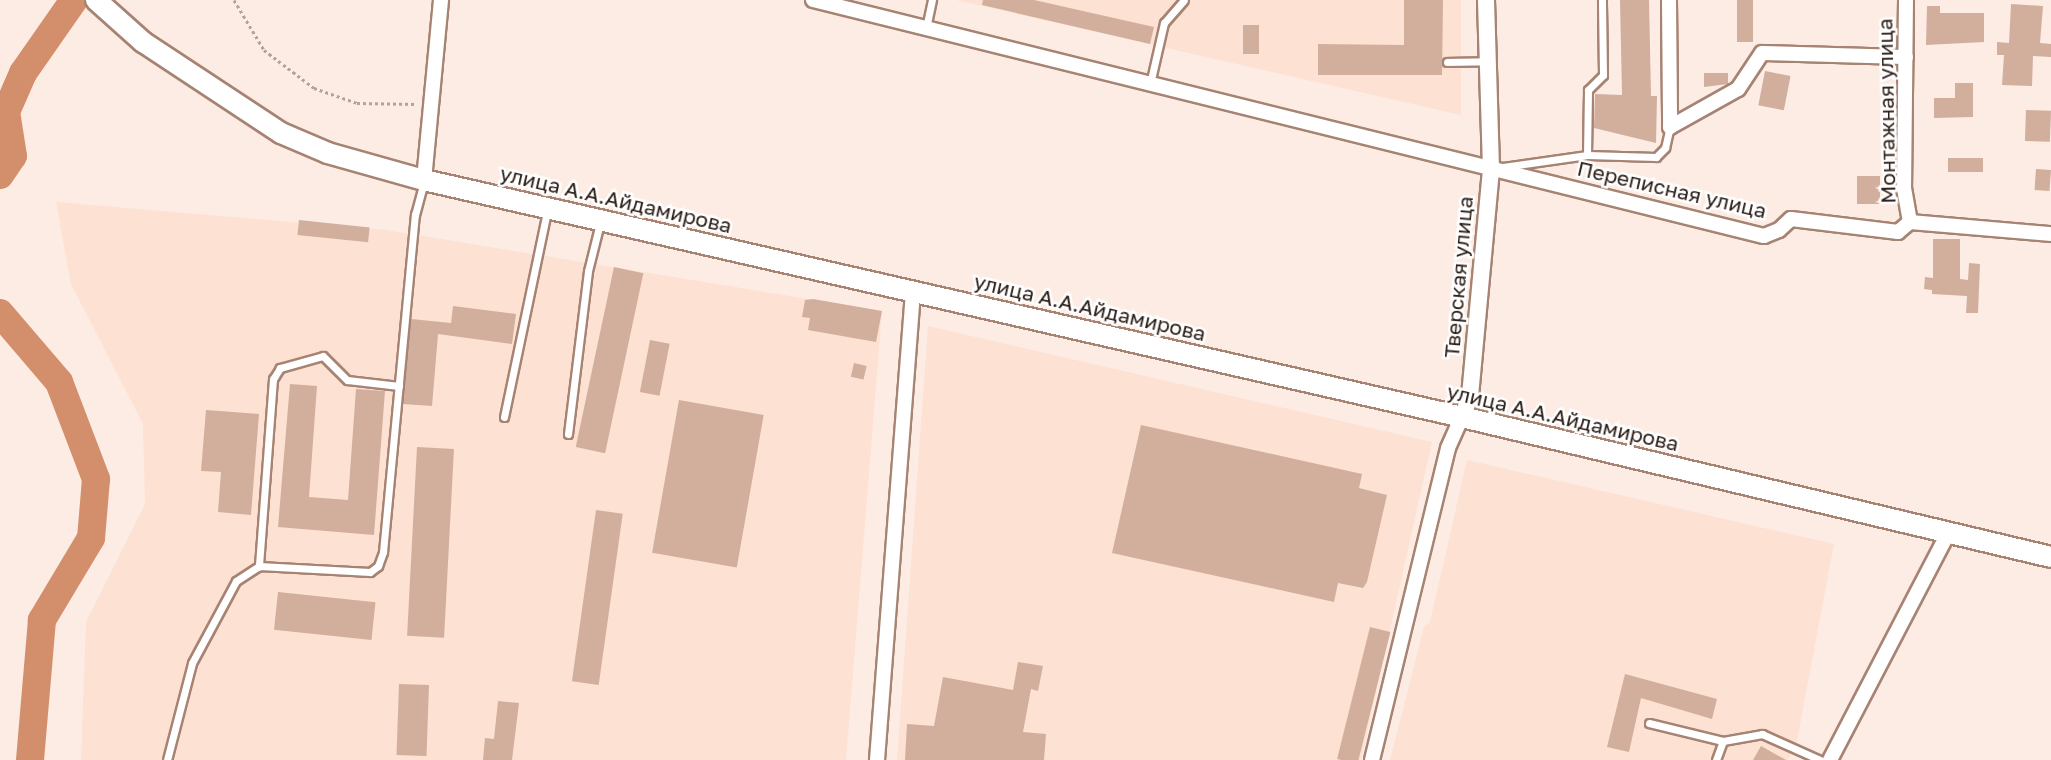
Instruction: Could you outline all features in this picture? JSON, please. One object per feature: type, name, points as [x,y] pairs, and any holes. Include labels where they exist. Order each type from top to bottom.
[{"type":"main road","name":"улица А.А.Айдамирова","points":[[96,0],[143,42],[281,133],[328,153],[424,180],[1462,417],[2051,557]]},
{"type":"street","points":[[424,180],[441,0]]},
{"type":"street","name":"Переписная улица","points":[[813,0],[1764,236],[1779,230],[1791,219],[1898,232],[1910,222],[2051,234]]},
{"type":"street","name":"Тверская улица","points":[[1372,760],[1448,448],[1470,396],[1491,169],[1486,62],[1486,0]]},
{"type":"street","points":[[1670,0],[1670,127],[1738,89],[1762,53],[1906,57]]},
{"type":"street","name":"Монтажная улица","points":[[1906,0],[1904,188],[1910,222]]},
{"type":"street","points":[[877,760],[913,291]]},
{"type":"street","points":[[1830,760],[1948,533]]},
{"type":"lane","points":[[926,28],[932,0]]},
{"type":"lane","points":[[1150,84],[1164,23],[1184,0]]},
{"type":"lane","points":[[1587,155],[1588,90],[1604,75],[1602,0]]},
{"type":"lane","points":[[1447,62],[1486,62]]},
{"type":"lane","points":[[1491,169],[1587,155],[1656,157],[1665,148],[1670,127]]},
{"type":"lane","points":[[167,760],[192,663],[236,581],[259,566],[370,572],[378,566],[383,552],[415,215],[424,180]]},
{"type":"lane","points":[[504,417],[547,208]]},
{"type":"lane","points":[[568,434],[588,271],[600,220]]},
{"type":"lane","points":[[259,566],[273,379],[279,368],[323,356],[347,380],[399,386]]},
{"type":"lane","points":[[1649,723],[1723,741],[1762,734],[1796,746],[1820,760]]},
{"type":"lane","points":[[1716,760],[1723,741]]},
{"type":"path","points":[[234,0],[264,50],[314,88],[357,103],[431,104]]},
{"type":"shaded area","points":[[956,0],[1461,0],[1461,115]]},
{"type":"shaded area","points":[[56,202],[386,230],[882,311],[846,760],[81,760],[86,622],[145,504],[143,424],[71,284]]},
{"type":"shaded area","points":[[928,326],[1432,442],[1361,760],[897,760]]},
{"type":"shaded area","points":[[1467,460],[1834,544],[1796,746],[1788,760],[1390,760],[1424,627],[1430,622]]},
{"type":"building","points":[[983,0],[1034,0],[1154,27],[1150,44],[982,5]]},
{"type":"building","points":[[1404,0],[1443,0],[1442,75],[1318,75],[1318,44],[1404,45]]},
{"type":"building","points":[[1620,0],[1649,0],[1651,96],[1657,96],[1656,143],[1594,128],[1595,94],[1622,95]]},
{"type":"building","points":[[1737,0],[1753,0],[1753,42],[1737,42]]},
{"type":"building","points":[[2011,4],[2043,6],[2040,43],[2051,44],[2051,57],[2033,56],[2032,86],[2002,85],[2004,55],[1997,55],[1997,42],[2009,43]]},
{"type":"building","points":[[1927,6],[1940,6],[1940,13],[1984,13],[1984,42],[1926,45]]},
{"type":"building","points":[[1243,25],[1259,25],[1259,54],[1243,54]]},
{"type":"building","points":[[1765,71],[1791,76],[1784,110],[1758,105]]},
{"type":"building","points":[[1704,73],[1728,73],[1728,84],[1704,87]]},
{"type":"building","points":[[1955,83],[1973,83],[1973,117],[1934,118],[1934,98],[1955,98]]},
{"type":"building","points":[[2026,110],[2051,111],[2050,142],[2025,141]]},
{"type":"building","points":[[1948,158],[1983,158],[1983,172],[1948,172]]},
{"type":"building","points":[[2036,169],[2051,170],[2049,191],[2035,190]]},
{"type":"building","points":[[1857,176],[1880,176],[1880,204],[1857,204]]},
{"type":"building","points":[[299,220],[370,227],[368,242],[297,235]]},
{"type":"building","points":[[1933,239],[1960,239],[1960,279],[1968,280],[1969,263],[1980,264],[1978,313],[1966,313],[1967,296],[1932,294],[1932,290],[1924,289],[1925,277],[1933,278]]},
{"type":"building","points":[[614,267],[643,273],[605,453],[576,447]]},
{"type":"building","points":[[813,299],[882,311],[876,342],[808,330],[810,318],[802,317],[805,300]]},
{"type":"building","points":[[453,306],[516,314],[512,344],[438,334],[432,406],[403,404],[411,319],[451,323]]},
{"type":"building","points":[[650,340],[670,344],[660,396],[640,392]]},
{"type":"building","points":[[854,363],[867,366],[864,380],[851,377]]},
{"type":"building","points":[[290,384],[317,386],[309,497],[348,500],[356,389],[385,391],[374,535],[278,527]]},
{"type":"building","points":[[679,400],[764,415],[737,568],[652,553]]},
{"type":"building","points":[[206,410],[259,414],[251,515],[218,512],[221,472],[201,471]]},
{"type":"building","points":[[1141,425],[1362,474],[1359,488],[1387,495],[1367,582],[1363,588],[1338,583],[1334,602],[1112,553]]},
{"type":"building","points":[[417,447],[454,449],[444,638],[407,636]]},
{"type":"building","points":[[596,510],[623,514],[599,685],[572,681]]},
{"type":"building","points":[[278,592],[375,602],[371,640],[274,630]]},
{"type":"building","points":[[1370,627],[1390,632],[1358,760],[1337,759]]},
{"type":"building","points":[[1018,662],[1043,666],[1038,691],[1031,689],[1023,732],[1046,734],[1044,760],[905,760],[907,724],[934,726],[943,677],[1013,690]]},
{"type":"building","points":[[1625,674],[1717,699],[1712,719],[1641,698],[1629,752],[1607,747]]},
{"type":"building","points":[[399,684],[429,685],[427,756],[397,755]]},
{"type":"building","points":[[498,701],[519,703],[512,760],[483,760],[485,738],[494,739]]},
{"type":"building","points":[[1761,746],[1786,760],[1753,760]]},
{"type":"waterway","points":[[0,175],[13,156],[6,112],[23,73],[74,0]]},
{"type":"waterway","points":[[0,313],[59,382],[96,479],[91,538],[42,620],[30,760]]}]
